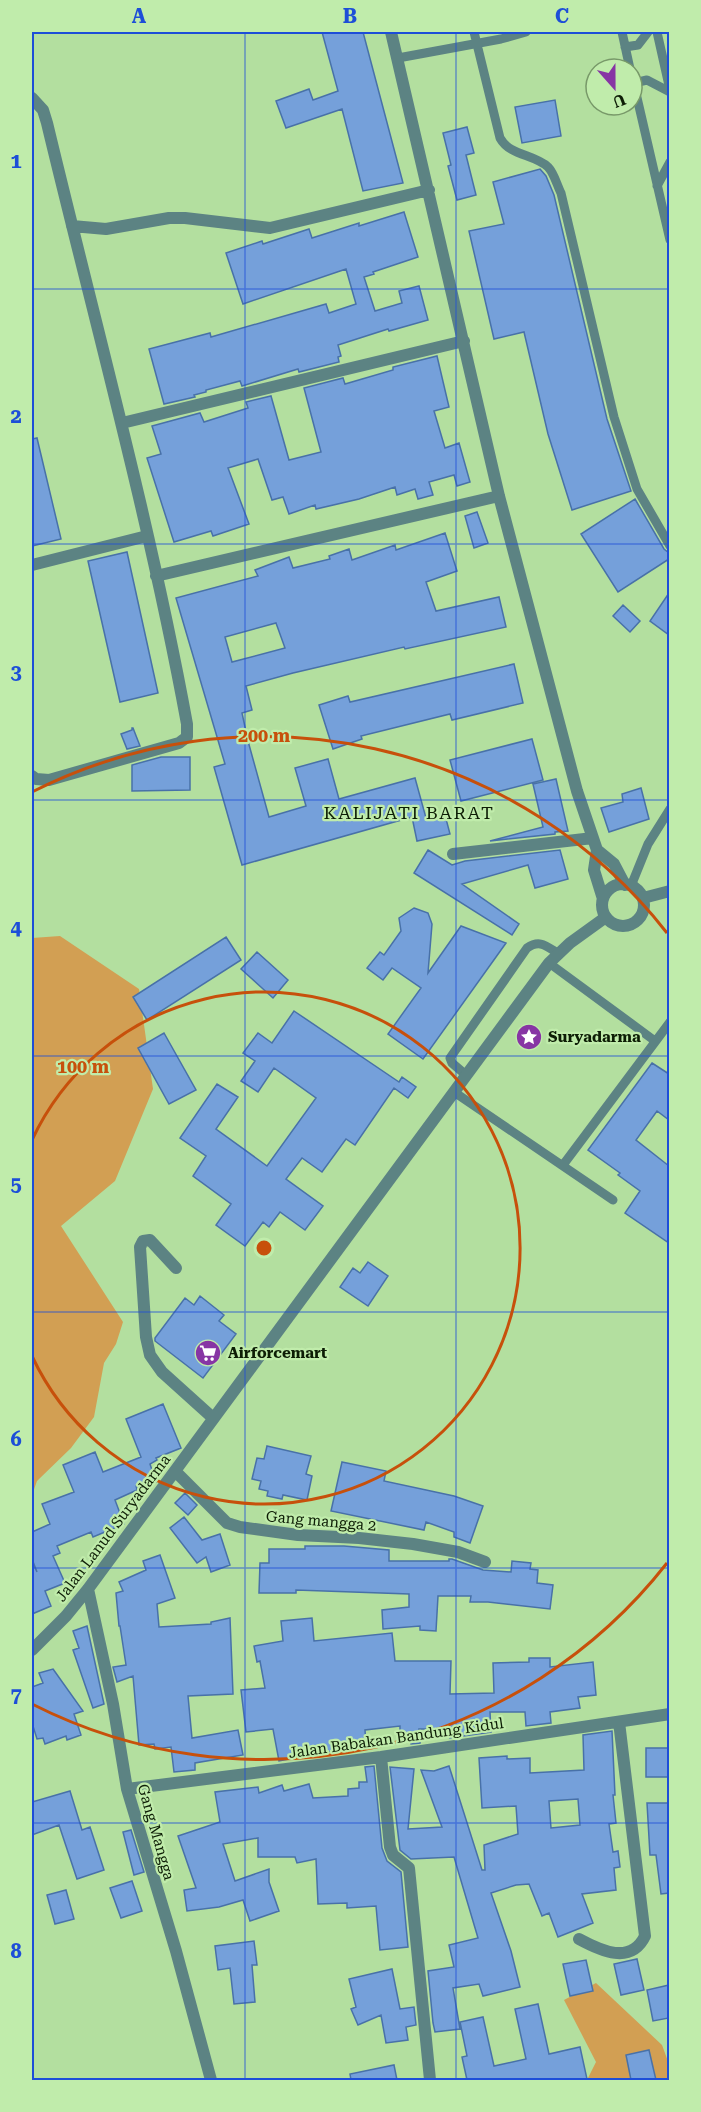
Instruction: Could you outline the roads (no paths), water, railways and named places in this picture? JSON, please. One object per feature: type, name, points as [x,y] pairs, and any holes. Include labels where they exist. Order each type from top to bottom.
[{"type":"street","points":[[391,32],[499,496],[574,779],[595,844],[594,870],[603,899]]},
{"type":"street","points":[[32,98],[43,110],[47,123],[122,423],[180,683],[187,724],[187,737],[171,746],[49,780],[33,778]]},
{"type":"street","points":[[72,226],[106,229],[169,218],[185,218],[270,228],[429,190]]},
{"type":"street","points":[[122,423],[464,341]]},
{"type":"street","points":[[156,576],[499,496]]},
{"type":"street","points":[[32,565],[147,536]]},
{"type":"street","points":[[453,854],[595,844]]},
{"type":"street","points":[[595,844],[614,864],[628,885],[637,890],[643,898],[643,913],[632,924],[618,926],[606,917],[602,905],[603,899],[614,886],[628,885]]},
{"type":"street","points":[[643,898],[669,891]]},
{"type":"street","name":"Jalan Lanud Suryadarma","points":[[32,1650],[66,1616],[88,1589],[554,958],[606,917]]},
{"type":"street","points":[[176,1268],[150,1240],[143,1241],[140,1247],[146,1337],[150,1355],[162,1372],[213,1418]]},
{"type":"street","name":"Gang mangga 2","points":[[175,1471],[227,1523],[240,1527],[298,1536],[359,1538],[413,1544],[458,1552],[485,1562]]},
{"type":"street","name":"Gang Mangga","points":[[88,1589],[113,1704],[127,1789],[176,1951],[211,2080]]},
{"type":"street","name":"Jalan Babakan Bandung Kidul","points":[[127,1789],[381,1757],[669,1714]]},
{"type":"street","points":[[579,1939],[595,1948],[615,1954],[631,1952],[639,1947],[645,1936],[619,1722]]},
{"type":"street","points":[[381,1757],[390,1847],[393,1855],[409,1868],[430,2080]]},
{"type":"lane","points":[[474,32],[503,144],[539,161],[550,170],[561,193],[615,417],[637,489],[669,546]]},
{"type":"lane","points":[[398,58],[501,39],[526,32]]},
{"type":"lane","points":[[622,32],[627,57]]},
{"type":"lane","points":[[625,48],[638,45],[648,32]]},
{"type":"lane","points":[[657,32],[669,91]]},
{"type":"lane","points":[[644,80],[669,91]]},
{"type":"lane","points":[[641,117],[657,186],[666,212],[669,240]]},
{"type":"lane","points":[[657,186],[669,162]]},
{"type":"lane","points":[[628,885],[648,844],[669,809]]},
{"type":"lane","points":[[466,1076],[452,1063],[450,1058],[527,948],[534,943],[540,943],[554,958],[655,1041]]},
{"type":"lane","points":[[563,1165],[669,1022]]},
{"type":"lane","points":[[454,1092],[613,1200]]},
{"type":"place","name":"Suryadarma","points":[[529,1037]]},
{"type":"place","name":"Airforcemart","points":[[208,1353]]},
{"type":"district","name":"KALIJATI BARAT","points":[[409,812]]}]
